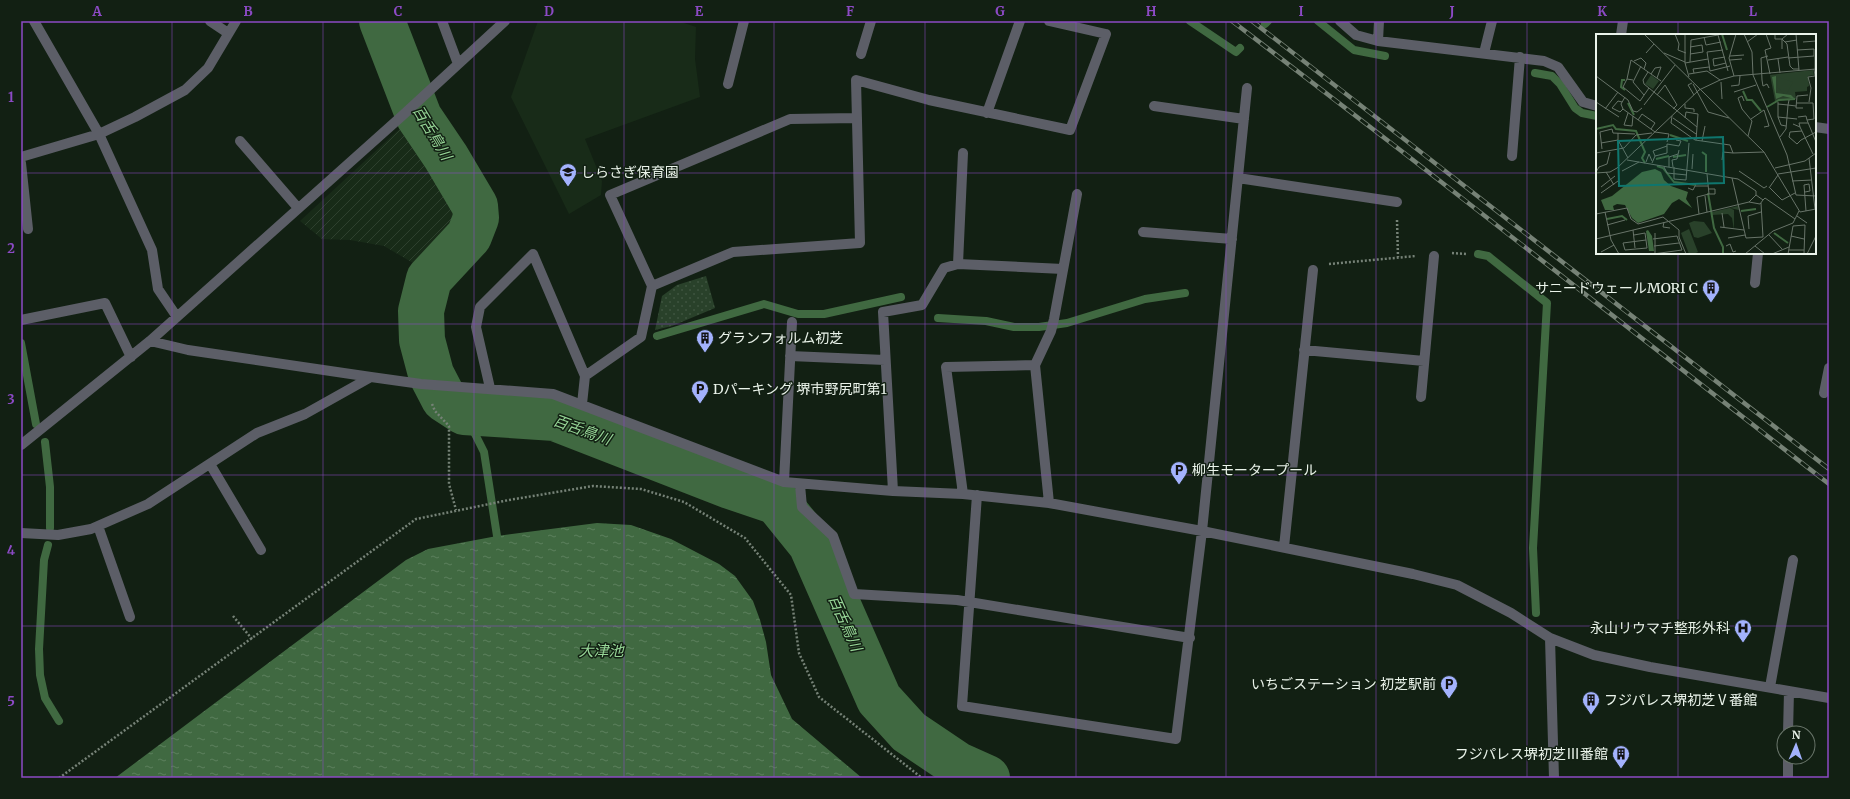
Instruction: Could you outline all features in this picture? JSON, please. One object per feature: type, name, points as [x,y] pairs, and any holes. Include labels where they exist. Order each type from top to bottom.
[{"type":"street","points":[[34,21],[99,134],[152,250],[158,289],[177,317]]},
{"type":"street","points":[[210,21],[228,33]]},
{"type":"street","points":[[21,156],[99,134],[135,117],[185,90],[208,68],[236,21]]},
{"type":"street","points":[[442,21],[458,64]]},
{"type":"street","points":[[21,445],[150,341],[403,115],[505,21]]},
{"type":"street","points":[[728,84],[744,21]]},
{"type":"street","points":[[860,54],[871,21]]},
{"type":"street","points":[[987,113],[1020,21]]},
{"type":"street","points":[[652,286],[734,252],[860,243],[856,80],[929,100],[1070,130],[1106,34],[1049,21]]},
{"type":"street","points":[[1340,21],[1356,35],[1378,41],[1544,61],[1558,67],[1583,102],[1596,106]]},
{"type":"street","points":[[1378,41],[1379,21]]},
{"type":"street","points":[[1484,53],[1492,21]]},
{"type":"street","points":[[1621,34],[1623,21]]},
{"type":"street","points":[[1512,156],[1520,57]]},
{"type":"street","points":[[977,495],[962,706],[1176,739],[1190,638],[1202,531],[1247,88]]},
{"type":"street","points":[[1154,106],[1244,119]]},
{"type":"street","points":[[585,376],[641,337],[652,286],[610,195],[790,119],[857,118]]},
{"type":"street","points":[[1816,127],[1829,129]]},
{"type":"street","points":[[240,141],[298,208]]},
{"type":"street","points":[[958,264],[963,153]]},
{"type":"street","points":[[21,163],[28,229]]},
{"type":"street","points":[[1238,178],[1397,202]]},
{"type":"street","points":[[1049,503],[1035,365],[1051,331],[1054,319],[1077,194]]},
{"type":"street","points":[[1143,232],[1232,238]]},
{"type":"street","points":[[490,388],[476,327],[480,307],[533,254],[585,376],[582,404]]},
{"type":"street","points":[[1755,283],[1758,254]]},
{"type":"street","points":[[1422,397],[1434,256]]},
{"type":"street","points":[[892,491],[883,312],[922,305],[944,268],[958,264],[1063,269]]},
{"type":"street","points":[[1284,548],[1313,270]]},
{"type":"street","points":[[21,320],[105,303],[131,357]]},
{"type":"street","points":[[784,482],[792,322]]},
{"type":"street","points":[[150,341],[188,350],[421,384],[453,385],[553,394],[784,482],[800,485],[977,495],[1049,503],[1202,531],[1413,574],[1456,585],[1511,613],[1550,638],[1594,654],[1650,667],[1829,698]]},
{"type":"street","points":[[1304,350],[1424,361]]},
{"type":"street","points":[[790,356],[885,360]]},
{"type":"street","points":[[963,494],[946,367],[1035,365]]},
{"type":"street","points":[[1824,393],[1829,368]]},
{"type":"street","points":[[21,534],[58,535],[98,526],[148,504],[257,433],[305,414],[371,377]]},
{"type":"street","points":[[210,464],[261,550]]},
{"type":"street","points":[[800,485],[802,507],[833,536],[854,594],[957,600],[1190,638]]},
{"type":"street","points":[[98,526],[130,617]]},
{"type":"street","points":[[1770,687],[1792,560]]},
{"type":"street","points":[[1550,638],[1554,778]]},
{"type":"street","points":[[1788,725],[1789,691]]},
{"type":"street","points":[[1788,765],[1788,778]]},
{"type":"path","points":[[1397,202],[1398,257]]},
{"type":"path","points":[[1446,252],[1466,254]]},
{"type":"path","points":[[1324,265],[1419,255]]},
{"type":"path","points":[[421,384],[435,411],[450,426],[449,484],[456,510]]},
{"type":"path","points":[[60,778],[416,519],[509,500],[593,486],[641,489],[684,502],[745,538],[791,595],[799,653],[819,698],[922,778]]},
{"type":"path","points":[[233,616],[252,639]]},
{"type":"shaded area","points":[[538,21],[678,21],[696,27],[695,59],[700,97],[585,139],[602,181],[601,195],[569,214],[511,97]]},
{"type":"shaded area","points":[[407,122],[425,142],[414,151],[469,212],[470,216],[425,270],[384,246],[350,240],[322,239],[300,221]]},
{"type":"shaded area","points":[[706,276],[715,308],[672,326],[655,330],[662,296],[677,285]]},
{"type":"water","name":"大津池","points":[[597,523],[631,525],[671,539],[719,564],[735,576],[753,601],[766,642],[771,675],[792,719],[862,778],[115,778],[406,560],[428,549],[497,536]]},
{"type":"waterway","name":"百舌鳥川","points":[[382,21],[419,117],[446,157],[475,206],[476,218],[469,236],[429,279],[421,311],[422,340],[431,374],[444,399],[464,412],[555,418],[730,486],[777,502],[811,544],[879,699],[909,732],[958,765],[987,778]]},
{"type":"waterway","points":[[1190,21],[1236,52],[1240,48]]},
{"type":"waterway","points":[[1265,24],[1268,21]]},
{"type":"waterway","points":[[1318,21],[1354,50],[1385,56]]},
{"type":"waterway","points":[[1535,73],[1552,76],[1560,84],[1575,108],[1582,113],[1596,116]]},
{"type":"waterway","points":[[1478,254],[1488,256],[1547,303],[1533,548],[1536,613]]},
{"type":"waterway","points":[[938,318],[986,321],[1014,327],[1039,327],[1067,323],[1145,299],[1185,293]]},
{"type":"waterway","points":[[657,336],[764,304],[798,314],[824,314],[901,297]]},
{"type":"waterway","points":[[21,343],[36,424]]},
{"type":"waterway","points":[[464,412],[484,452],[497,536]]},
{"type":"waterway","points":[[45,442],[50,487],[50,528]]},
{"type":"waterway","points":[[48,545],[44,560],[39,649],[40,675],[45,698],[59,721]]},
{"type":"railway","points":[[1232,21],[1829,484]]},
{"type":"railway","points":[[1252,21],[1829,469]]},
{"type":"place","name":"しらさぎ保育園","points":[[568,187]]},
{"type":"place","name":"サニードウェールMORI C","points":[[1711,303]]},
{"type":"place","name":"グランフォルム初芝","points":[[705,353]]},
{"type":"place","name":"Dパーキング 堺市野尻町第1","points":[[700,404]]},
{"type":"place","name":"柳生モータープール","points":[[1179,485]]},
{"type":"place","name":"永山リウマチ整形外科","points":[[1743,643]]},
{"type":"place","name":"いちごステーション 初芝駅前","points":[[1449,699]]},
{"type":"place","name":"フジパレス堺初芝Ⅴ番館","points":[[1591,715]]},
{"type":"place","name":"フジパレス堺初芝Ⅲ番館","points":[[1621,769]]}]
